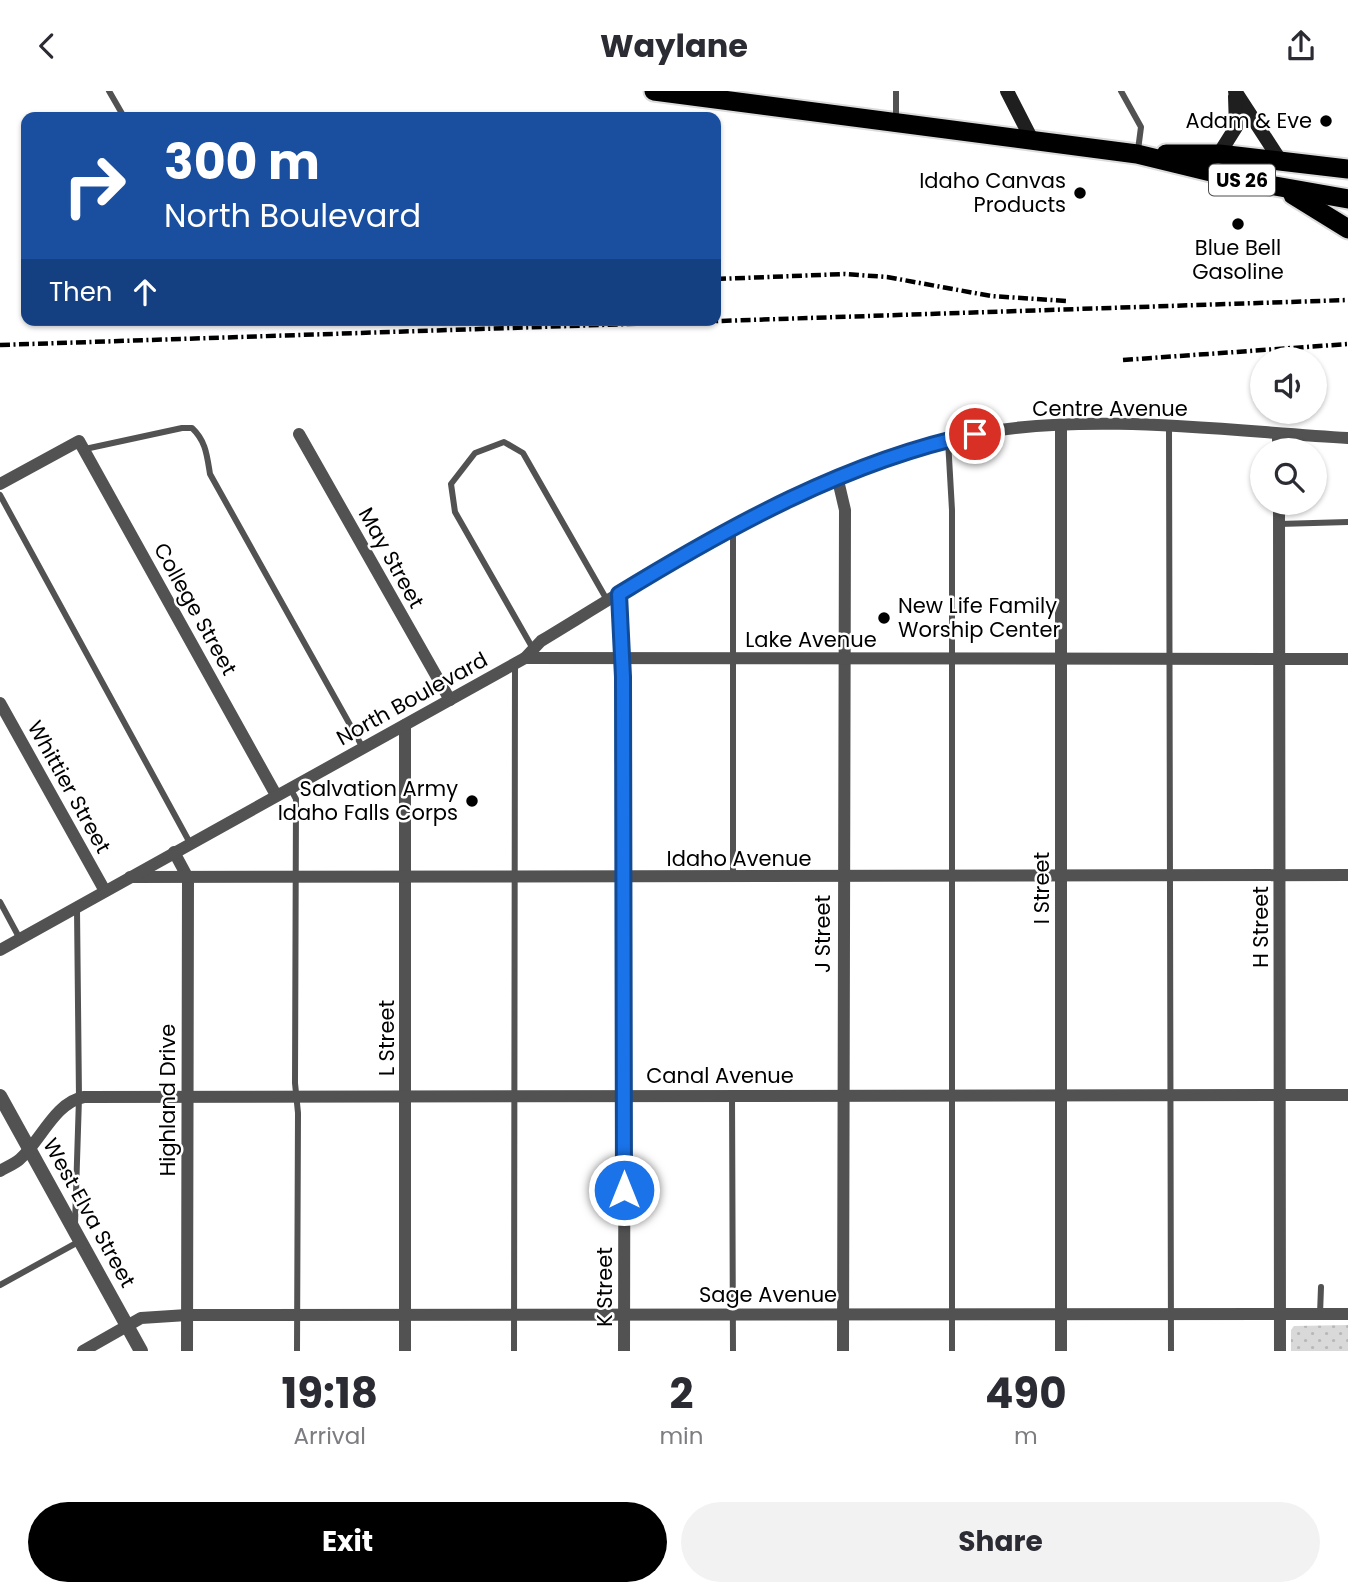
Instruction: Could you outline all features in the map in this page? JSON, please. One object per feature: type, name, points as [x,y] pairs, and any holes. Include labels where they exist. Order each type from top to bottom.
[{"type":"highway","name":"US 26","points":[[657,91],[778,99],[895,122],[1138,154],[1252,182],[1348,199]]},
{"type":"highway","name":"US 26","points":[[1138,154],[1219,155],[1348,169]]},
{"type":"highway","points":[[1252,182],[1288,193],[1348,229]]},
{"type":"main road","points":[[1007,91],[1032,140]]},
{"type":"main road","points":[[1219,155],[1236,127],[1238,105],[1234,91]]},
{"type":"main road","points":[[1234,91],[1280,160]]},
{"type":"street","name":"Centre Avenue","points":[[837,476],[884,458],[948,440],[1009,429],[1061,426],[1170,427],[1348,437]]},
{"type":"street","name":"I Street","points":[[1061,426],[1061,1351]]},
{"type":"street","name":"May Street","points":[[299,434],[450,700]]},
{"type":"street","points":[[0,484],[82,445]]},
{"type":"street","name":"College Street","points":[[82,445],[276,795]]},
{"type":"street","name":"North Boulevard","points":[[0,950],[450,700],[524,657],[614,597],[733,530],[837,476]]},
{"type":"street","name":"J Street","points":[[837,476],[845,510],[842,660],[843,1351]]},
{"type":"street","name":"H Street","points":[[1279,515],[1280,1351]]},
{"type":"street","name":"K Street","points":[[614,597],[623,659],[625,1351]]},
{"type":"street","name":"Lake Avenue","points":[[524,657],[732,660],[1348,659]]},
{"type":"street","name":"Whittier Street","points":[[0,703],[105,891]]},
{"type":"street","name":"L Street","points":[[404,725],[405,1351]]},
{"type":"street","name":"Highland Drive","points":[[174,852],[188,878],[187,1351]]},
{"type":"street","name":"Idaho Avenue","points":[[130,877],[406,879],[1348,875]]},
{"type":"street","name":"Canal Avenue","points":[[79,1098],[732,1094],[1348,1095]]},
{"type":"street","name":"West Elva Street","points":[[0,1096],[141,1351]]},
{"type":"street","points":[[0,1171],[19,1160],[39,1134],[79,1098]]},
{"type":"street","name":"Sage Avenue","points":[[83,1351],[141,1318],[187,1315],[1348,1314]]},
{"type":"lane","points":[[109,91],[121,112]]},
{"type":"lane","points":[[895,122],[896,91]]},
{"type":"lane","points":[[1121,91],[1140,127],[1138,154]]},
{"type":"lane","points":[[1170,427],[1171,1351]]},
{"type":"lane","points":[[82,445],[182,428],[192,428],[200,436],[210,474],[363,748]]},
{"type":"lane","points":[[948,440],[952,510],[952,1351]]},
{"type":"lane","points":[[514,1351],[515,878],[524,657],[455,512],[452,484],[475,453],[503,442],[523,453],[614,597]]},
{"type":"lane","points":[[0,495],[190,843]]},
{"type":"lane","points":[[1279,524],[1348,522]]},
{"type":"lane","points":[[733,530],[733,878]]},
{"type":"lane","points":[[290,787],[296,799],[298,877],[297,1351]]},
{"type":"lane","points":[[0,902],[20,939]]},
{"type":"lane","points":[[0,1285],[77,1236],[77,907]]},
{"type":"lane","points":[[732,1094],[733,1351]]},
{"type":"lane","points":[[1320,1314],[1321,1287]]},
{"type":"shaded area","points":[[1348,1325],[1348,1351],[1291,1351],[1291,1330],[1294,1326]]},
{"type":"railway","points":[[721,279],[845,274],[887,277],[991,296],[1067,301]]},
{"type":"railway","points":[[721,321],[1348,300]]},
{"type":"railway","points":[[0,345],[569,326]]},
{"type":"railway","points":[[1123,360],[1348,344]]},
{"type":"place","name":"Adam & Eve","points":[[1326,121]]},
{"type":"place","name":"Idaho Canvas Products","points":[[1080,193]]},
{"type":"place","name":"Blue Bell Gasoline","points":[[1238,224]]},
{"type":"place","name":"New Life Family Worship Center","points":[[884,618]]},
{"type":"place","name":"Salvation Army Idaho Falls Corps","points":[[472,801]]},
{"type":"route","points":[[624,1190],[625,862],[623,677],[619,594],[666,565],[837,476],[884,458],[975,434]]}]
